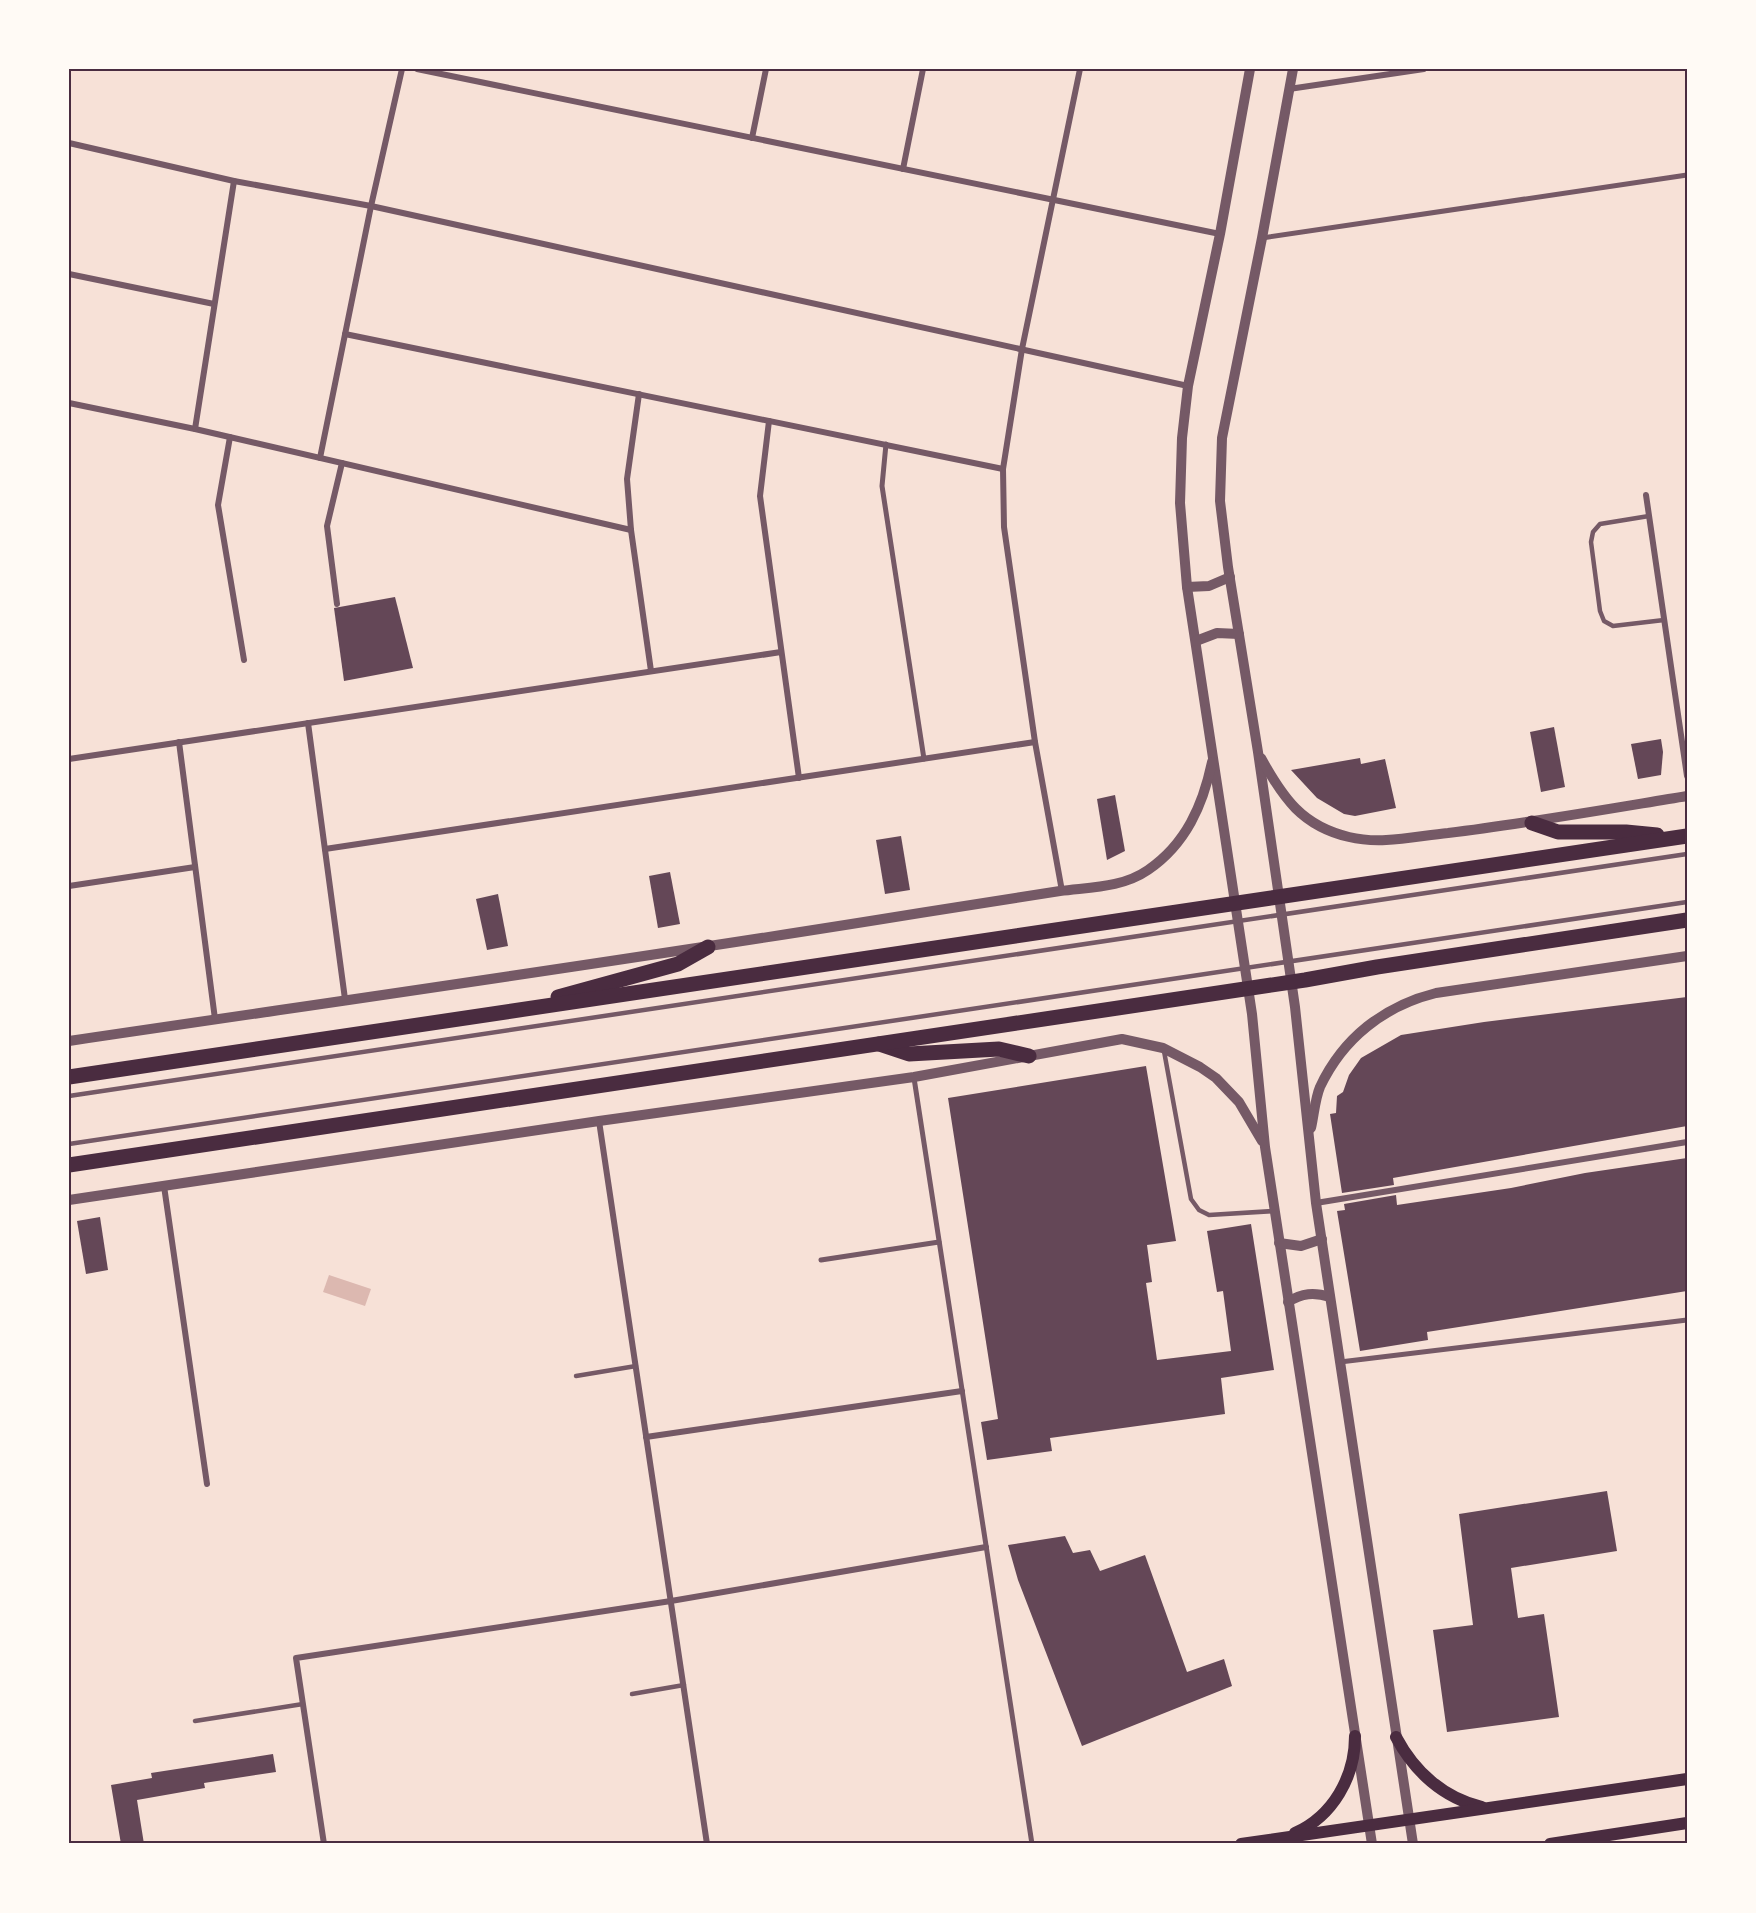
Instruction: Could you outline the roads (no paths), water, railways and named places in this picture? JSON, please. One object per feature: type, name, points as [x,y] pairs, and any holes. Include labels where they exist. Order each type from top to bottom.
[{"type":"main road","points":[[1532,823],[1558,832],[1626,832],[1682,837]]},
{"type":"main road","points":[[69,1077],[1682,837]]},
{"type":"main road","points":[[69,1165],[1248,989],[1687,920]]},
{"type":"main road","points":[[537,1008],[554,998],[678,964],[708,947]]},
{"type":"main road","points":[[876,1043],[909,1054],[999,1049],[1029,1056]]},
{"type":"main road","points":[[1285,1838],[1311,1824],[1332,1804],[1347,1779],[1352,1765],[1356,1736]]},
{"type":"main road","points":[[1396,1737],[1412,1763],[1433,1784],[1460,1800],[1489,1809]]},
{"type":"main road","points":[[1241,1844],[1687,1779]]},
{"type":"main road","points":[[1550,1844],[1687,1823]]},
{"type":"street","points":[[320,458],[371,206],[402,69]]},
{"type":"street","points":[[417,69],[1220,234]]},
{"type":"street","points":[[752,138],[766,69]]},
{"type":"street","points":[[903,169],[923,69]]},
{"type":"street","points":[[1062,891],[1035,742],[1004,527],[1003,469],[1022,349],[1080,69]]},
{"type":"street","points":[[1250,69],[1220,234],[1188,386],[1182,438],[1180,503],[1187,587],[1248,989],[1274,1211],[1372,1844]]},
{"type":"street","points":[[1293,69],[1222,438],[1220,501],[1292,982],[1316,1203],[1413,1844]]},
{"type":"street","points":[[1289,89],[1424,69]]},
{"type":"street","points":[[69,143],[234,181],[371,206],[1188,386]]},
{"type":"street","points":[[1262,238],[1687,175]]},
{"type":"street","points":[[195,429],[234,181]]},
{"type":"street","points":[[69,274],[214,304]]},
{"type":"street","points":[[345,334],[1003,469]]},
{"type":"street","points":[[639,394],[627,479],[631,530],[651,671]]},
{"type":"street","points":[[69,403],[195,429],[631,530]]},
{"type":"street","points":[[769,421],[760,496],[799,778]]},
{"type":"street","points":[[230,437],[218,505],[244,660]]},
{"type":"street","points":[[886,444],[882,486],[924,759]]},
{"type":"street","points":[[337,604],[327,526],[342,463]]},
{"type":"street","points":[[1646,495],[1687,776]]},
{"type":"street","points":[[1187,587],[1209,586],[1230,577]]},
{"type":"street","points":[[1196,641],[1217,633],[1239,634]]},
{"type":"street","points":[[69,759],[781,652]]},
{"type":"street","points":[[308,723],[345,999]]},
{"type":"street","points":[[179,742],[215,1019]]},
{"type":"street","points":[[325,849],[1035,742]]},
{"type":"street","points":[[1258,752],[1277,787],[1295,810],[1321,826],[1348,837],[1380,841],[1532,823],[1687,796]]},
{"type":"street","points":[[69,1041],[708,947],[1121,883],[1148,870],[1175,846],[1194,820],[1206,791],[1213,756]]},
{"type":"street","points":[[69,886],[195,867]]},
{"type":"street","points":[[1309,1137],[1319,1089],[1333,1064],[1352,1039],[1390,1009],[1413,999],[1436,993],[1687,956]]},
{"type":"street","points":[[69,1200],[599,1121],[914,1077],[1122,1039],[1163,1048],[1200,1067],[1215,1078],[1239,1102],[1265,1147]]},
{"type":"street","points":[[914,1077],[1032,1844]]},
{"type":"street","points":[[599,1121],[707,1844]]},
{"type":"street","points":[[1316,1203],[1687,1142]]},
{"type":"street","points":[[164,1186],[207,1484]]},
{"type":"street","points":[[1279,1243],[1301,1246],[1322,1239]]},
{"type":"street","points":[[821,1260],[939,1242]]},
{"type":"street","points":[[1288,1302],[1308,1294],[1330,1297]]},
{"type":"street","points":[[1340,1362],[1687,1320]]},
{"type":"street","points":[[646,1437],[962,1391]]},
{"type":"street","points":[[324,1844],[296,1658],[671,1601],[986,1547]]},
{"type":"lane","points":[[1649,516],[1600,524],[1593,532],[1592,542],[1600,611],[1604,621],[1613,626],[1664,620]]},
{"type":"lane","points":[[69,1096],[1687,854]]},
{"type":"lane","points":[[69,1144],[1687,902]]},
{"type":"lane","points":[[1163,1048],[1191,1199],[1199,1210],[1209,1215],[1274,1211]]},
{"type":"lane","points":[[576,1376],[636,1366]]},
{"type":"lane","points":[[632,1694],[684,1684]]},
{"type":"lane","points":[[195,1721],[303,1704]]}]
